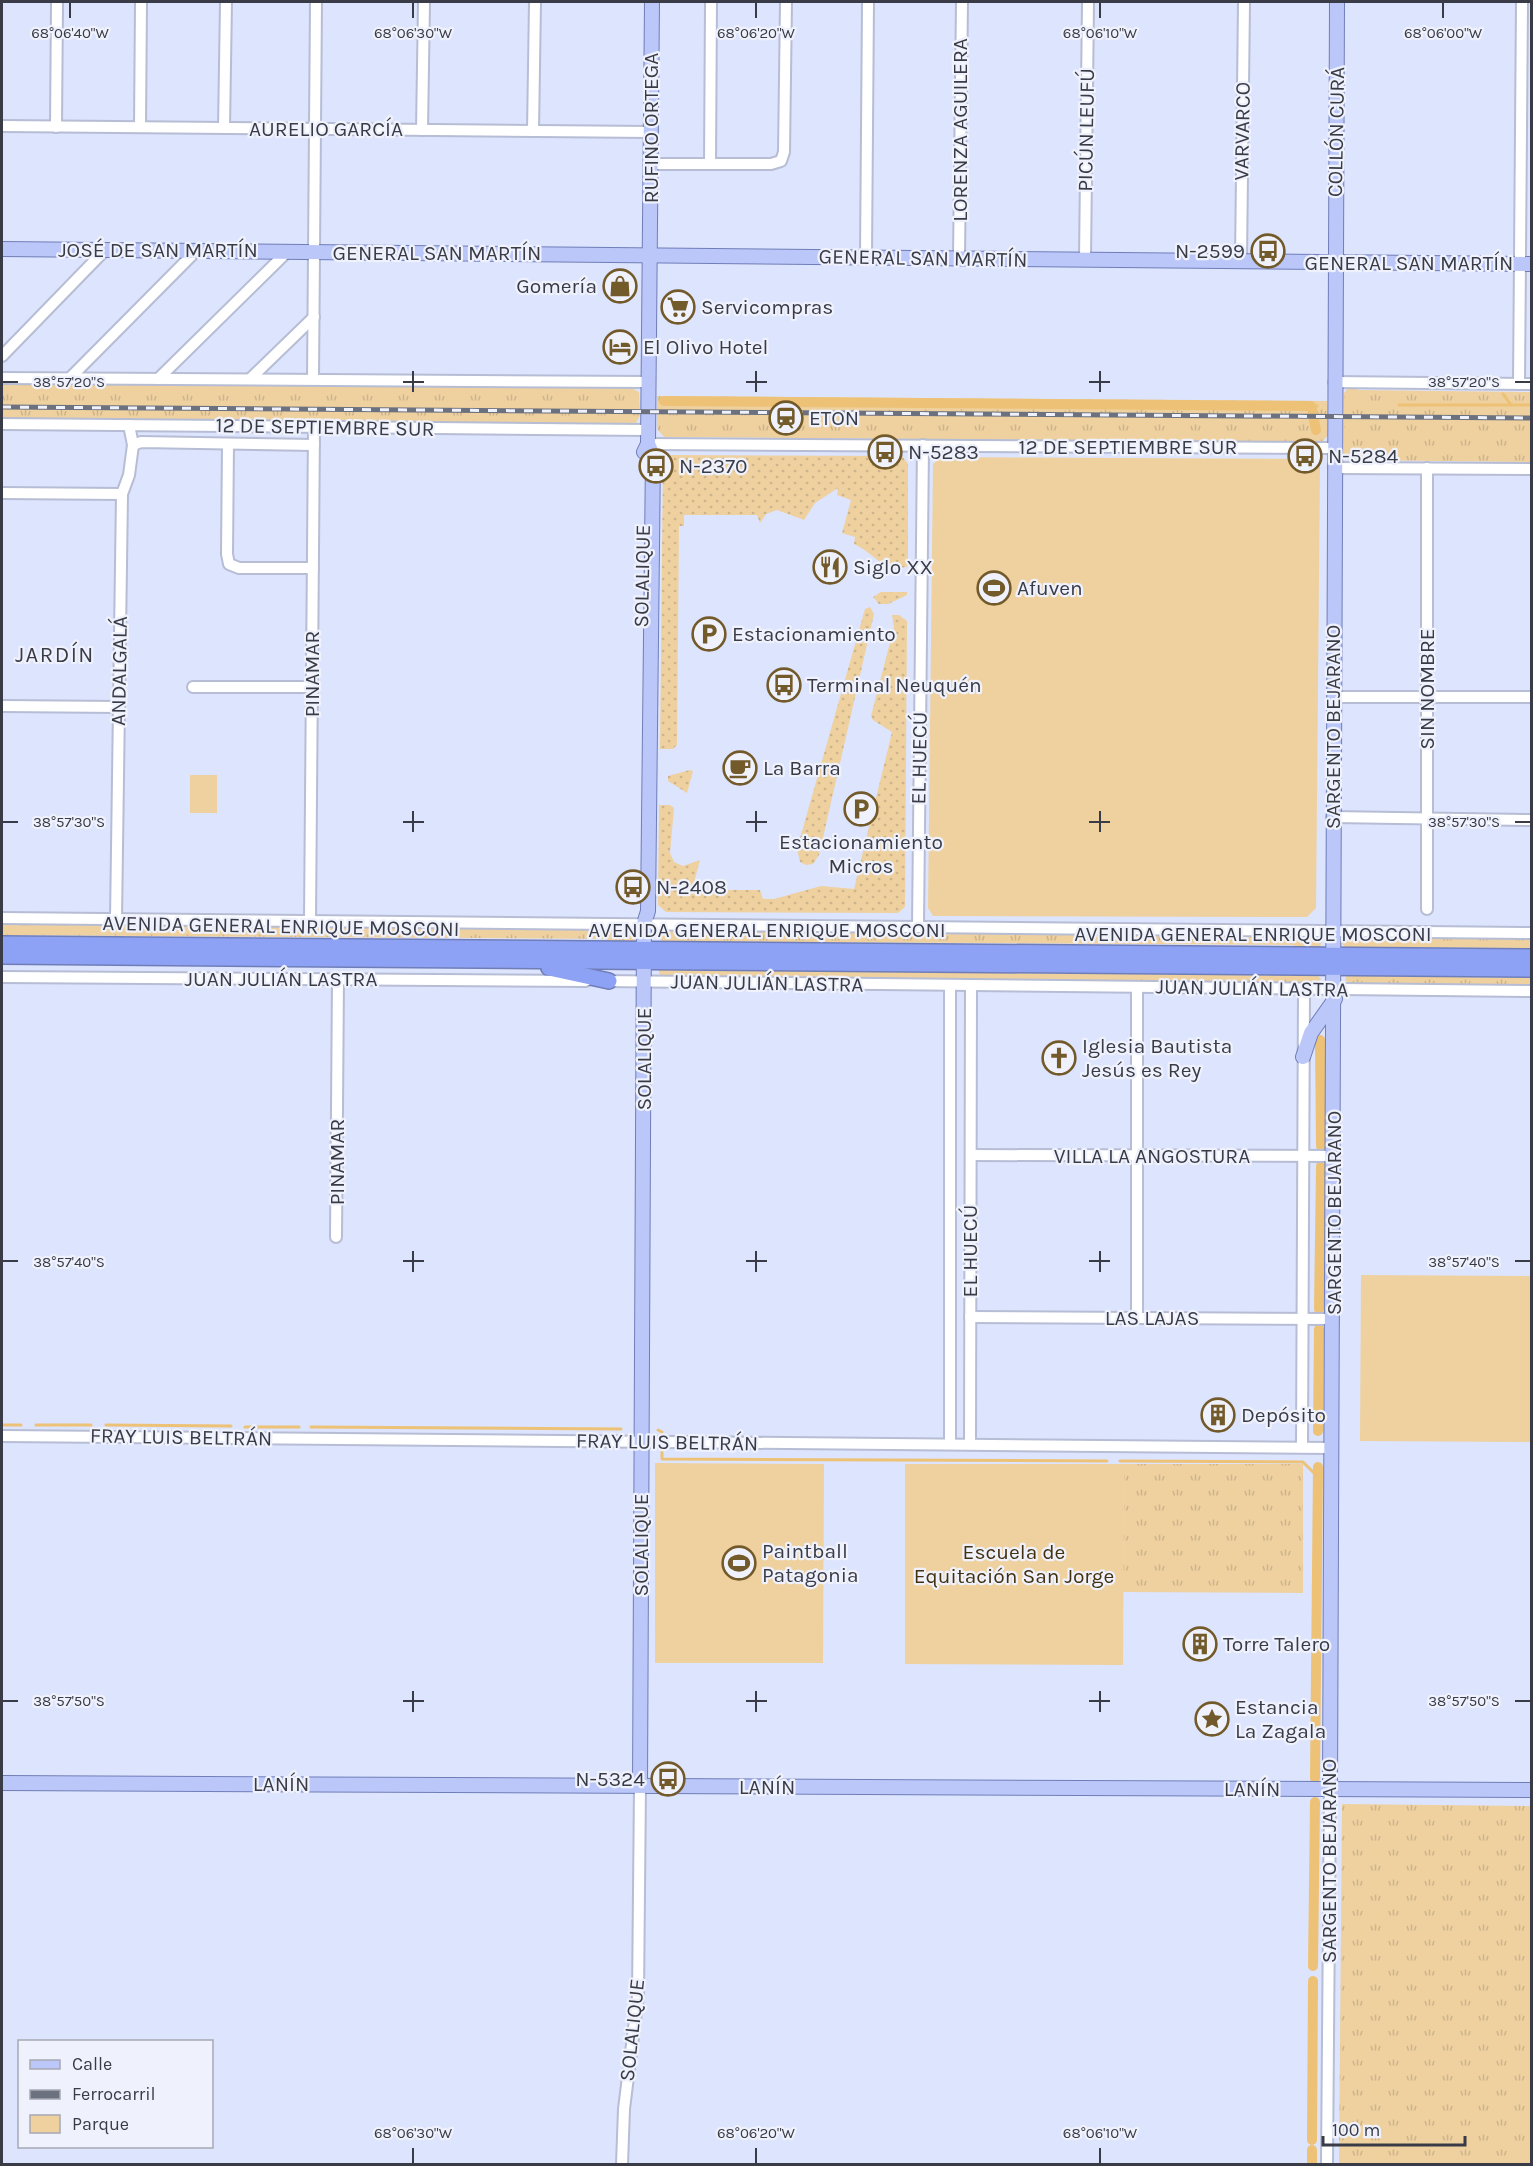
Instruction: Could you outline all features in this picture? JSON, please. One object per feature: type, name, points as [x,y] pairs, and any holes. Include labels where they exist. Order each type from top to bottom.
[{"type":"highway","name":"AVENIDA GENERAL ENRIQUE MOSCONI","points":[[2,944],[644,956],[1333,961],[1532,957]]},
{"type":"highway","name":"AVENIDA GENERAL ENRIQUE MOSCONI","points":[[2,956],[502,960],[644,956]]},
{"type":"highway","points":[[502,960],[609,981]]},
{"type":"highway","name":"AVENIDA GENERAL ENRIQUE MOSCONI","points":[[1333,961],[1532,969]]},
{"type":"main road","name":"RUFINO ORTEGA","points":[[650,255],[652,2]]},
{"type":"main road","name":"COLLÓN CURÁ","points":[[1335,262],[1337,2]]},
{"type":"main road","name":"JOSÉ DE SAN MARTÍN","points":[[2,249],[314,252]]},
{"type":"main road","name":"GENERAL SAN MARTÍN","points":[[314,252],[1526,263]]},
{"type":"main road","name":"SOLALIQUE","points":[[640,1786],[644,924],[648,911],[652,467],[648,437],[650,255]]},
{"type":"main road","name":"SARGENTO BEJARANO","points":[[1330,1789],[1335,994],[1332,931],[1332,817],[1335,262]]},
{"type":"main road","points":[[1303,1057],[1311,1034],[1335,994]]},
{"type":"main road","name":"LANÍN","points":[[2,1783],[1532,1790]]},
{"type":"street","points":[[56,127],[57,2]]},
{"type":"street","points":[[140,128],[141,2]]},
{"type":"street","points":[[224,128],[226,2]]},
{"type":"street","points":[[314,379],[316,2]]},
{"type":"street","points":[[422,130],[424,2]]},
{"type":"street","points":[[533,131],[535,2]]},
{"type":"street","points":[[710,164],[711,2]]},
{"type":"street","points":[[651,164],[771,164],[781,161],[784,152],[786,2]]},
{"type":"street","points":[[866,257],[868,2]]},
{"type":"street","name":"LORENZA AGUILERA","points":[[959,258],[962,2]]},
{"type":"street","name":"PICÚN LEUFÚ","points":[[1085,259],[1088,2]]},
{"type":"street","name":"VARVARCO","points":[[1241,261],[1244,2]]},
{"type":"street","points":[[1519,384],[1526,263],[1522,2]]},
{"type":"street","name":"AURELIO GARCÍA","points":[[2,126],[651,132]]},
{"type":"street","points":[[2,356],[105,250]]},
{"type":"street","points":[[70,378],[195,251]]},
{"type":"street","points":[[158,379],[288,251]]},
{"type":"street","points":[[250,379],[314,317]]},
{"type":"street","points":[[2,378],[649,382]]},
{"type":"street","points":[[1334,382],[1532,384]]},
{"type":"street","name":"12 DE SEPTIEMBRE SUR","points":[[2,424],[314,427],[923,445],[1334,448]]},
{"type":"street","name":"ANDALGALÁ","points":[[116,919],[122,494],[129,475],[133,445],[129,425]]},
{"type":"street","name":"PINAMAR","points":[[310,921],[314,427]]},
{"type":"street","points":[[133,445],[138,442],[314,445]]},
{"type":"street","points":[[228,444],[227,554],[229,564],[239,568],[313,568]]},
{"type":"street","name":"EL HUECÚ","points":[[918,926],[923,445]]},
{"type":"street","points":[[1334,468],[1532,469]]},
{"type":"street","name":"SIN NOMBRE","points":[[1427,468],[1427,909]]},
{"type":"street","points":[[2,493],[122,494]]},
{"type":"street","points":[[193,687],[312,687]]},
{"type":"street","points":[[1333,697],[1532,697]]},
{"type":"street","points":[[2,706],[119,707]]},
{"type":"street","points":[[1332,817],[1532,820]]},
{"type":"street","points":[[2,918],[1532,933]]},
{"type":"street","name":"JUAN JULIÁN LASTRA","points":[[2,977],[1304,989],[1335,994],[1532,991]]},
{"type":"street","name":"PINAMAR","points":[[336,1237],[338,979]]},
{"type":"street","name":"EL HUECÚ","points":[[950,985],[950,1444]]},
{"type":"street","name":"EL HUECÚ","points":[[970,1444],[971,985]]},
{"type":"street","points":[[1137,987],[1137,1318]]},
{"type":"street","name":"SARGENTO BEJARANO","points":[[1302,1447],[1304,989]]},
{"type":"street","name":"VILLA LA ANGOSTURA","points":[[970,1155],[1334,1156]]},
{"type":"street","name":"LAS LAJAS","points":[[970,1317],[1333,1319]]},
{"type":"street","name":"FRAY LUIS BELTRÁN","points":[[2,1436],[1332,1448]]},
{"type":"street","name":"SOLALIQUE","points":[[622,2164],[623,2119],[638,1996],[640,1786]]},
{"type":"street","name":"SARGENTO BEJARANO","points":[[1327,2164],[1330,1789]]},
{"type":"green space","points":[[2,384],[630,387],[639,392],[640,415],[635,425],[2,421]]},
{"type":"green space","points":[[1355,386],[1358,390],[1531,392],[1531,462],[1347,460],[1344,454],[1344,393],[1349,387]]},
{"type":"green space","points":[[657,396],[1327,401],[1328,435],[1323,441],[1317,442],[664,437],[657,429]]},
{"type":"green space","points":[[671,455],[902,456],[908,464],[908,566],[900,568],[886,565],[854,544],[855,537],[842,533],[851,500],[837,495],[838,488],[815,503],[804,520],[777,510],[766,514],[760,523],[757,515],[684,515],[684,526],[679,526],[677,745],[673,749],[660,749],[663,462]]},
{"type":"green space","points":[[941,457],[1311,459],[1320,467],[1316,908],[1307,917],[933,916],[928,908],[933,464]]},
{"type":"green space","points":[[881,592],[907,592],[907,595],[888,604],[879,604],[873,597]]},
{"type":"green space","points":[[870,607],[874,614],[819,855],[813,864],[806,865],[800,862],[797,849],[865,609]]},
{"type":"green space","points":[[892,615],[899,615],[907,621],[905,907],[898,913],[666,912],[658,905],[659,805],[670,805],[674,808],[670,853],[674,862],[683,866],[700,860],[692,890],[760,890],[763,899],[774,899],[821,886],[854,889],[892,732],[873,720],[871,716],[894,627]]},
{"type":"green space","points":[[693,771],[687,793],[668,781],[668,776]]},
{"type":"green space","points":[[190,775],[217,775],[217,813],[190,813]]},
{"type":"green space","points":[[2,923],[630,928],[637,931],[638,939],[635,943],[612,944],[606,939],[2,935]]},
{"type":"green space","points":[[659,929],[1316,935],[1322,942],[1319,949],[1297,950],[1293,945],[663,941],[656,937]]},
{"type":"green space","points":[[1343,936],[1531,937],[1532,948],[1345,947],[1339,941]]},
{"type":"green space","points":[[686,966],[690,970],[1318,976],[1321,979],[1317,983],[663,978],[659,973],[659,969]]},
{"type":"green space","points":[[1367,972],[1371,976],[1531,978],[1532,986],[1350,984],[1345,980],[1347,974]]},
{"type":"green space","points":[[1361,1275],[1531,1276],[1531,1442],[1360,1441]]},
{"type":"green space","name":"Paintball Patagonia","points":[[655,1463],[824,1464],[823,1663],[655,1663]]},
{"type":"green space","name":"Escuela de Equitación San Jorge","points":[[905,1464],[1124,1464],[1123,1665],[905,1664]]},
{"type":"green space","points":[[1124,1464],[1303,1464],[1303,1593],[1123,1592]]},
{"type":"green space","points":[[1342,1804],[1531,1806],[1531,2164],[1339,2164]]},
{"type":"waterway","points":[[1503,394],[1511,405]]},
{"type":"waterway","points":[[664,401],[1311,406],[1313,413]]},
{"type":"waterway","points":[[1399,405],[1532,405]]},
{"type":"waterway","points":[[1311,406],[1317,406]]},
{"type":"waterway","points":[[1314,420],[1316,430]]},
{"type":"waterway","points":[[1320,1040],[1321,1146]]},
{"type":"waterway","points":[[1319,1309],[1321,1166]]},
{"type":"waterway","points":[[1318,1431],[1319,1329]]},
{"type":"waterway","points":[[2,1425],[21,1425]]},
{"type":"waterway","points":[[36,1425],[91,1425]]},
{"type":"waterway","points":[[106,1425],[231,1426]]},
{"type":"waterway","points":[[245,1427],[299,1427]]},
{"type":"waterway","points":[[311,1427],[621,1429]]},
{"type":"waterway","points":[[658,1430],[662,1432]]},
{"type":"waterway","points":[[662,1449],[662,1459],[1107,1461]]},
{"type":"waterway","points":[[1120,1461],[1303,1462],[1318,1477]]},
{"type":"waterway","points":[[1315,1778],[1318,1467]]},
{"type":"waterway","points":[[1313,1966],[1315,1802]]},
{"type":"waterway","points":[[1312,2140],[1313,1981]]},
{"type":"waterway","points":[[1312,2150],[1312,2164]]},
{"type":"railway","points":[[2,407],[1532,418]]},
{"type":"place","name":"N-2599","points":[[1268,251]]},
{"type":"place","name":"Gomería","points":[[620,286]]},
{"type":"place","name":"Servicompras","points":[[678,307]]},
{"type":"place","name":"El Olivo Hotel","points":[[620,347]]},
{"type":"place","name":"ETON","points":[[786,418]]},
{"type":"place","name":"N-5283","points":[[885,452]]},
{"type":"place","name":"N-5284","points":[[1305,456]]},
{"type":"place","name":"N-2370","points":[[656,466]]},
{"type":"place","name":"Siglo XX","points":[[830,567]]},
{"type":"place","name":"Afuven","points":[[994,588]]},
{"type":"place","name":"Estacionamiento","points":[[709,634]]},
{"type":"place","name":"Terminal Neuquén","points":[[784,685]]},
{"type":"place","name":"La Barra","points":[[740,768]]},
{"type":"place","name":"Estacionamiento Micros","points":[[861,809]]},
{"type":"place","name":"N-2408","points":[[633,887]]},
{"type":"place","name":"Iglesia Bautista Jesús es Rey","points":[[1059,1058]]},
{"type":"place","name":"Depósito","points":[[1218,1415]]},
{"type":"place","name":"Paintball Patagonia","points":[[739,1563]]},
{"type":"place","name":"Torre Talero","points":[[1200,1644]]},
{"type":"place","name":"Estancia La Zagala","points":[[1212,1719]]},
{"type":"place","name":"N-5324","points":[[668,1779]]},
{"type":"district","name":"JARDÍN","points":[[55,654]]}]
